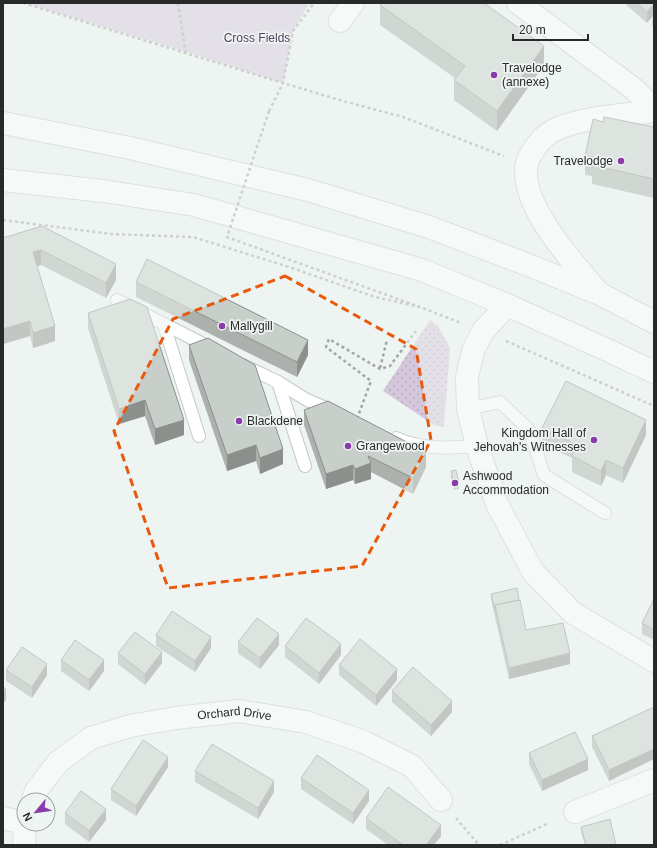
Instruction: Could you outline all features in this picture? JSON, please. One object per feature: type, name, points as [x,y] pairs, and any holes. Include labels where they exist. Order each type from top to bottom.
[{"type":"main road","points":[[340,21],[353,3]]},
{"type":"main road","points":[[518,3],[634,89],[654,110]]},
{"type":"main road","points":[[600,294],[564,252],[544,223],[529,192],[526,178],[527,164],[534,149],[544,136],[561,127],[589,120],[654,110]]},
{"type":"main road","points":[[3,123],[130,148],[308,190],[429,227],[600,294],[654,322]]},
{"type":"main road","points":[[3,180],[103,191],[194,206],[422,270],[605,348],[654,372]]},
{"type":"main road","points":[[507,305],[483,331],[473,351],[467,377],[468,409],[477,446],[496,504],[533,572],[573,613],[654,661]]},
{"type":"main road","name":"Orchard Drive","points":[[36,792],[58,762],[91,738],[130,726],[176,718],[239,712],[306,722],[364,742],[412,766],[441,800]]},
{"type":"main road","points":[[575,812],[654,780]]},
{"type":"main road","points":[[3,818],[16,822]]},
{"type":"main road","points":[[24,832],[24,845]]},
{"type":"lane","points":[[117,300],[221,354]]},
{"type":"lane","points":[[164,325],[199,436]]},
{"type":"lane","points":[[235,361],[278,382],[307,400],[356,420]]},
{"type":"lane","points":[[278,382],[305,466]]},
{"type":"lane","points":[[468,409],[500,402],[530,431],[544,475],[605,513]]},
{"type":"lane","points":[[385,433],[407,443],[447,449],[477,446]]},
{"type":"path","points":[[23,3],[186,54],[403,117],[488,151],[527,164]]},
{"type":"path","points":[[178,3],[186,54]]},
{"type":"path","points":[[314,3],[293,31],[283,83],[269,111],[227,237],[483,331],[654,406]]},
{"type":"path","points":[[3,220],[111,234],[193,237],[292,268],[375,297],[420,307]]},
{"type":"path","points":[[356,420],[371,381],[326,347],[329,339],[380,369],[390,366],[416,331]]},
{"type":"path","points":[[380,369],[387,340]]},
{"type":"path","points":[[441,800],[479,845]]},
{"type":"path","points":[[500,845],[547,824]]},
{"type":"highlighted area","points":[[285,276],[416,349],[431,440],[362,566],[168,588],[114,431],[173,319]]},
{"type":"green space","name":"Cross Fields","points":[[25,3],[309,3],[293,31],[283,83],[197,55]]},
{"type":"green space","points":[[430,320],[438,326],[450,348],[444,427],[434,425],[383,391]]},
{"type":"building","name":"Travelodge (annexe)","points":[[382,3],[484,3],[544,46],[497,111],[454,80],[465,66],[380,5]]},
{"type":"building","points":[[637,3],[654,3],[654,4],[647,12]]},
{"type":"building","points":[[604,117],[654,127],[654,179],[592,165],[594,157],[585,156],[593,119],[603,122]]},
{"type":"building","points":[[42,226],[116,264],[106,283],[41,250],[33,252],[55,326],[33,333],[30,321],[3,329],[3,238]]},
{"type":"building","points":[[147,259],[308,340],[297,362],[136,282]]},
{"type":"building","points":[[130,299],[147,307],[184,420],[155,429],[145,400],[119,409],[88,313]]},
{"type":"building","name":"Blackdene","points":[[208,338],[255,365],[283,449],[260,458],[256,445],[227,455],[189,345]]},
{"type":"building","name":"Kingdom Hall of Jehovah's Witnesses","points":[[566,381],[646,420],[623,468],[606,460],[601,471],[572,456],[577,445],[542,428]]},
{"type":"building","name":"Grangewood","points":[[328,401],[426,452],[413,478],[368,456],[371,463],[355,469],[353,465],[326,474],[304,410]]},
{"type":"building","points":[[456,470],[459,483],[454,484],[451,471]]},
{"type":"building","points":[[517,588],[519,600],[495,605],[495,610],[491,594]]},
{"type":"building","points":[[654,599],[654,630],[642,623]]},
{"type":"building","points":[[520,600],[526,630],[563,623],[570,653],[509,668],[495,605]]},
{"type":"building","points":[[172,611],[211,637],[195,661],[156,635]]},
{"type":"building","points":[[257,618],[279,634],[260,658],[238,642]]},
{"type":"building","points":[[306,618],[341,644],[319,673],[285,646]]},
{"type":"building","points":[[135,632],[162,652],[145,674],[118,653]]},
{"type":"building","points":[[360,639],[397,669],[376,695],[339,665]]},
{"type":"building","points":[[75,640],[104,660],[89,680],[61,660]]},
{"type":"building","points":[[22,647],[47,664],[32,687],[6,670]]},
{"type":"building","points":[[413,667],[452,701],[431,725],[392,691]]},
{"type":"building","points":[[654,707],[654,749],[609,770],[592,736]]},
{"type":"building","points":[[575,732],[588,759],[542,780],[529,753]]},
{"type":"building","points":[[143,740],[168,757],[136,806],[111,789]]},
{"type":"building","points":[[212,744],[274,781],[258,808],[195,771]]},
{"type":"building","points":[[317,755],[369,790],[353,813],[301,778]]},
{"type":"building","points":[[388,787],[441,825],[426,845],[403,845],[366,818]]},
{"type":"building","points":[[81,791],[106,809],[89,831],[65,813]]},
{"type":"building","points":[[610,819],[616,845],[586,845],[581,827]]},
{"type":"place","name":"Travelodge (annexe)","points":[[494,75]]},
{"type":"place","name":"Travelodge","points":[[621,161]]},
{"type":"place","name":"Mallygill","points":[[222,326]]},
{"type":"place","name":"Blackdene","points":[[239,421]]},
{"type":"place","name":"Kingdom Hall of Jehovah's Witnesses","points":[[594,440]]},
{"type":"place","name":"Grangewood","points":[[348,446]]},
{"type":"place","name":"Ashwood Accommodation","points":[[455,483]]}]
